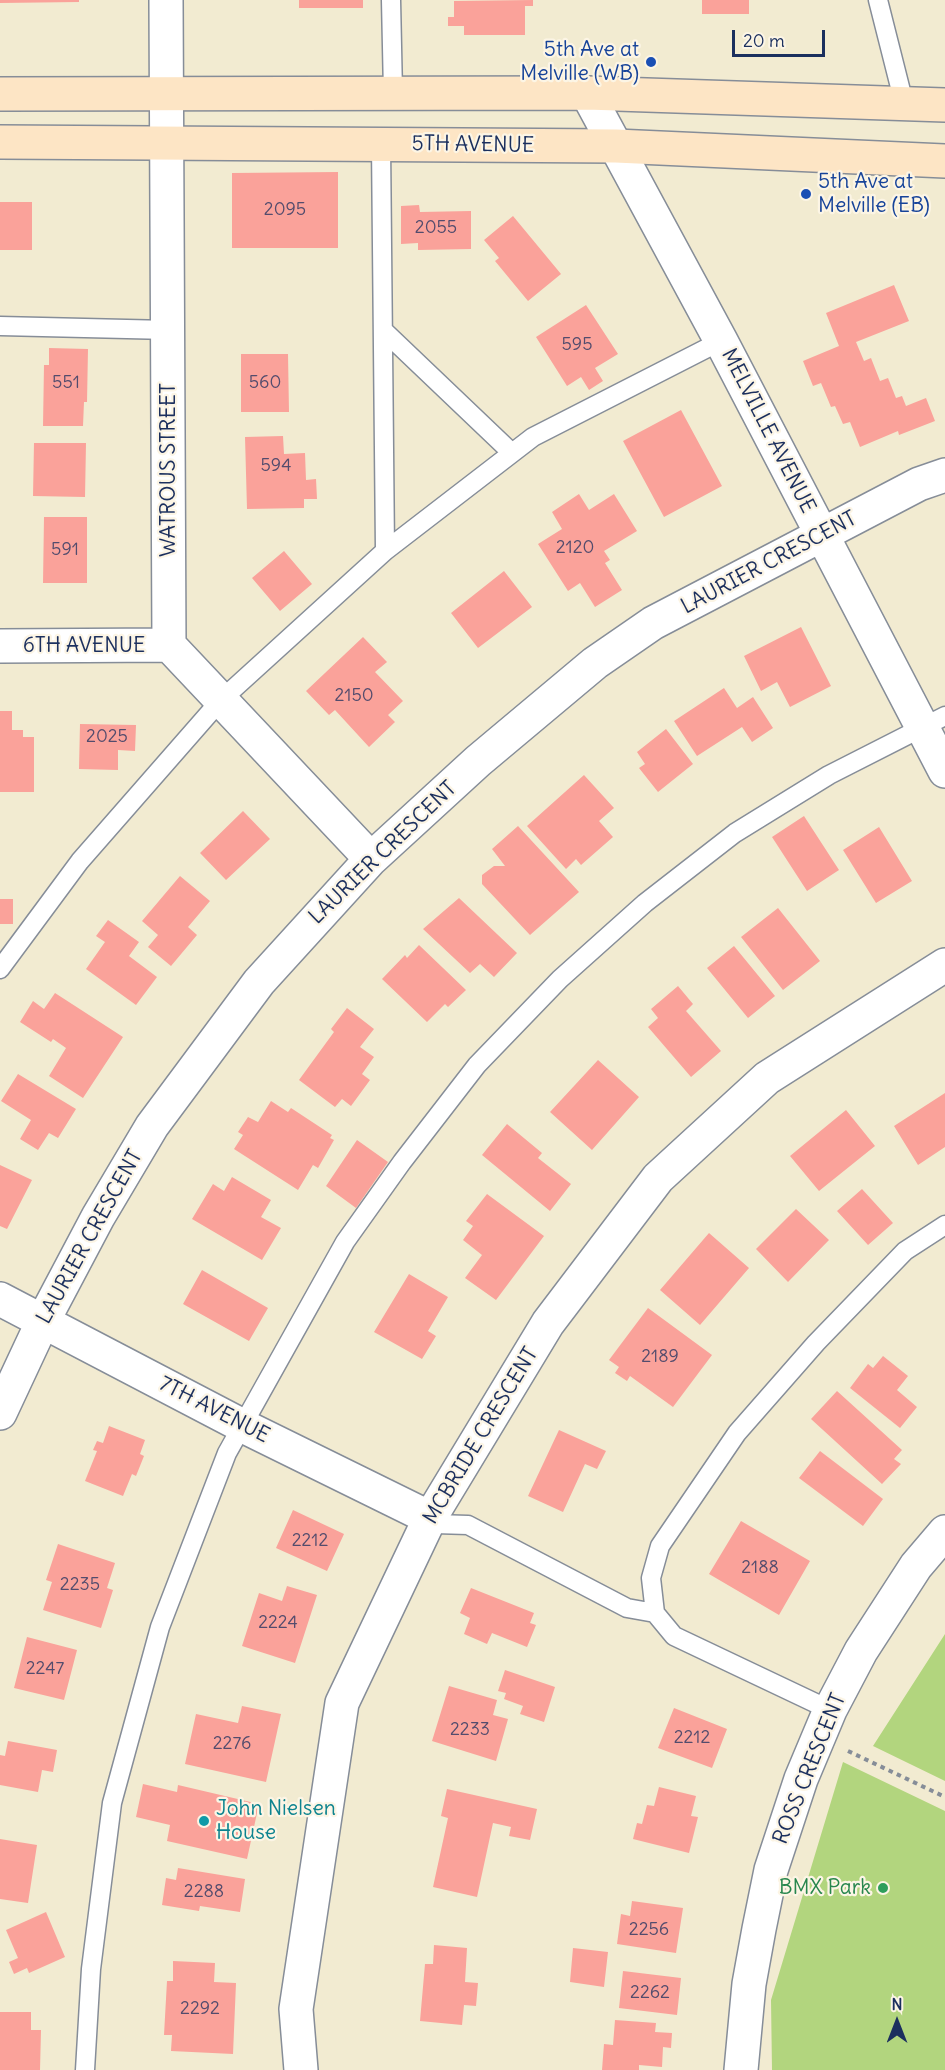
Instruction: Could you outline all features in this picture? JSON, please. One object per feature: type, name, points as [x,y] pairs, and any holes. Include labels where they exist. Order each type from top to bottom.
[{"type":"main road","points":[[0,94],[587,93],[945,105]]},
{"type":"main road","name":"5TH AVENUE","points":[[0,142],[616,146],[945,161]]},
{"type":"street","name":"WATROUS STREET","points":[[166,0],[169,645]]},
{"type":"street","name":"MELVILLE AVENUE","points":[[587,93],[721,341],[822,536],[934,722],[945,771]]},
{"type":"street","name":"LAURIER CRESCENT","points":[[0,1413],[43,1321],[104,1206],[152,1126],[258,982],[371,860],[478,761],[595,663],[653,623],[919,484],[945,475]]},
{"type":"street","name":"6TH AVENUE","points":[[0,646],[169,645]]},
{"type":"street","points":[[169,645],[371,860]]},
{"type":"street","name":"MCBRIDE CRESCENT","points":[[301,2070],[296,2009],[342,1703],[430,1518],[548,1323],[658,1178],[767,1078],[945,964]]},
{"type":"street","name":"7TH AVENUE","points":[[0,1299],[241,1425],[430,1518]]},
{"type":"street","name":"ROSS CRESCENT","points":[[741,2070],[749,1984],[771,1870],[801,1779],[830,1710],[861,1651],[916,1566],[945,1532]]},
{"type":"lane","points":[[391,0],[393,93]]},
{"type":"lane","points":[[878,0],[904,104]]},
{"type":"lane","points":[[381,144],[385,551]]},
{"type":"lane","points":[[0,326],[169,330]]},
{"type":"lane","points":[[383,330],[512,453]]},
{"type":"lane","points":[[0,969],[80,861],[220,701],[385,551],[533,437],[721,341]]},
{"type":"lane","points":[[85,2070],[91,1969],[112,1803],[160,1628],[227,1453],[345,1242],[402,1162],[477,1065],[560,979],[645,903],[735,833],[829,775],[934,722]]},
{"type":"lane","points":[[830,1710],[674,1636],[655,1613],[651,1578],[660,1546],[737,1433],[816,1343],[906,1251],[945,1225]]},
{"type":"lane","points":[[430,1518],[435,1524],[468,1525],[627,1608],[655,1613]]},
{"type":"path","points":[[843,1749],[945,1797]]},
{"type":"green space","points":[[945,1634],[945,1781],[873,1746]]},
{"type":"green space","points":[[843,1762],[945,1811],[945,2070],[772,2070],[771,2000]]},
{"type":"building","points":[[0,0],[79,0],[79,2],[0,3]]},
{"type":"building","points":[[299,0],[363,0],[363,8],[299,8]]},
{"type":"building","points":[[533,0],[533,6],[525,6],[525,35],[464,35],[464,26],[448,26],[448,17],[454,17],[454,1]]},
{"type":"building","points":[[702,0],[749,0],[749,14],[702,14]]},
{"type":"building","points":[[338,172],[338,248],[232,248],[232,173]]},
{"type":"building","points":[[0,202],[32,202],[32,250],[0,250]]},
{"type":"building","points":[[419,205],[420,212],[471,211],[471,249],[418,250],[418,243],[401,244],[401,206]]},
{"type":"building","points":[[513,216],[561,274],[528,301],[495,261],[499,258],[484,240]]},
{"type":"building","points":[[894,285],[909,321],[856,342],[864,361],[871,358],[880,381],[888,378],[896,398],[902,396],[906,406],[926,398],[935,421],[899,435],[898,431],[860,447],[850,422],[843,424],[835,406],[831,407],[821,383],[813,386],[803,361],[839,346],[826,313]]},
{"type":"building","points":[[586,305],[618,354],[595,368],[603,381],[589,390],[581,377],[567,386],[536,337]]},
{"type":"building","points":[[49,348],[88,349],[87,402],[84,402],[83,426],[43,426],[44,365],[49,365]]},
{"type":"building","points":[[241,354],[288,354],[289,412],[241,412]]},
{"type":"building","points":[[681,410],[722,486],[664,517],[623,441]]},
{"type":"building","points":[[283,436],[284,454],[305,453],[306,480],[316,479],[317,499],[304,499],[304,508],[247,509],[245,437]]},
{"type":"building","points":[[34,443],[86,443],[85,497],[33,496]]},
{"type":"building","points":[[579,494],[589,510],[614,494],[637,531],[604,551],[610,560],[605,563],[622,590],[595,607],[580,583],[568,591],[538,544],[562,529],[552,512]]},
{"type":"building","points":[[44,517],[87,517],[87,583],[43,583]]},
{"type":"building","points":[[284,551],[312,584],[280,611],[252,578]]},
{"type":"building","points":[[504,571],[532,607],[478,648],[451,613]]},
{"type":"building","points":[[801,627],[831,686],[790,707],[777,682],[761,691],[744,656]]},
{"type":"building","points":[[363,637],[387,662],[375,672],[403,701],[388,715],[395,722],[369,747],[335,710],[329,715],[306,691]]},
{"type":"building","points":[[724,688],[737,708],[753,697],[773,728],[752,742],[742,727],[697,756],[674,721]]},
{"type":"building","points":[[0,711],[12,711],[12,730],[23,730],[23,737],[34,737],[34,792],[0,792]]},
{"type":"building","points":[[80,724],[136,725],[135,751],[118,750],[118,770],[79,769]]},
{"type":"building","points":[[666,729],[693,764],[658,792],[639,768],[645,764],[637,752]]},
{"type":"building","points":[[584,775],[614,808],[599,821],[613,837],[581,865],[576,859],[566,869],[527,826]]},
{"type":"building","points":[[243,811],[270,839],[226,880],[200,853]]},
{"type":"building","points":[[804,816],[839,870],[807,891],[772,837]]},
{"type":"building","points":[[518,826],[579,892],[530,935],[482,884],[482,875],[494,866],[505,866],[492,849]]},
{"type":"building","points":[[879,827],[912,881],[876,903],[843,850]]},
{"type":"building","points":[[180,876],[210,901],[188,927],[197,935],[171,966],[148,947],[158,935],[142,921]]},
{"type":"building","points":[[459,898],[517,953],[494,977],[480,964],[470,973],[423,929]]},
{"type":"building","points":[[0,899],[13,899],[13,924],[0,924]]},
{"type":"building","points":[[778,908],[820,961],[783,990],[741,937]]},
{"type":"building","points":[[108,920],[139,942],[129,956],[157,977],[136,1005],[86,969],[105,942],[96,936]]},
{"type":"building","points":[[419,945],[466,990],[448,1007],[445,1004],[427,1022],[382,979],[405,955],[407,958]]},
{"type":"building","points":[[734,946],[775,996],[748,1018],[707,968]]},
{"type":"building","points":[[678,986],[693,1004],[686,1011],[721,1051],[691,1077],[648,1027],[658,1018],[651,1009]]},
{"type":"building","points":[[55,993],[123,1037],[83,1098],[49,1076],[66,1048],[53,1039],[51,1042],[20,1022],[33,1001],[44,1009]]},
{"type":"building","points":[[347,1008],[374,1029],[360,1047],[374,1057],[362,1074],[370,1080],[351,1106],[342,1099],[335,1107],[299,1080],[334,1032],[331,1029]]},
{"type":"building","points":[[598,1060],[639,1097],[592,1150],[550,1112]]},
{"type":"building","points":[[18,1074],[76,1109],[58,1138],[49,1133],[38,1150],[20,1139],[31,1120],[1,1101]]},
{"type":"building","points":[[945,1093],[945,1147],[918,1165],[894,1126]]},
{"type":"building","points":[[271,1101],[288,1112],[291,1108],[332,1135],[330,1138],[334,1140],[318,1168],[313,1165],[298,1190],[234,1149],[243,1135],[238,1132],[248,1117],[258,1122]]},
{"type":"building","points":[[846,1110],[875,1146],[819,1191],[790,1156]]},
{"type":"building","points":[[507,1124],[542,1153],[538,1158],[571,1184],[550,1211],[482,1155]]},
{"type":"building","points":[[357,1140],[388,1162],[356,1208],[326,1186]]},
{"type":"building","points":[[0,1165],[32,1180],[7,1229],[0,1226]]},
{"type":"building","points":[[232,1177],[271,1200],[261,1217],[281,1228],[262,1260],[192,1219],[213,1184],[224,1191]]},
{"type":"building","points":[[862,1189],[893,1223],[868,1245],[837,1211]]},
{"type":"building","points":[[487,1194],[544,1236],[496,1300],[465,1278],[482,1255],[463,1240],[473,1226],[466,1221]]},
{"type":"building","points":[[796,1209],[829,1240],[788,1282],[756,1249]]},
{"type":"building","points":[[709,1233],[749,1268],[700,1325],[660,1290]]},
{"type":"building","points":[[202,1270],[268,1308],[249,1341],[183,1304]]},
{"type":"building","points":[[409,1274],[448,1297],[428,1331],[436,1336],[422,1359],[374,1332]]},
{"type":"building","points":[[648,1308],[712,1355],[673,1407],[630,1376],[627,1381],[615,1373],[619,1367],[609,1360]]},
{"type":"building","points":[[883,1356],[908,1376],[897,1390],[917,1407],[900,1428],[850,1388],[868,1364],[873,1368]]},
{"type":"building","points":[[837,1391],[902,1450],[894,1459],[901,1464],[882,1484],[811,1419]]},
{"type":"building","points":[[109,1426],[145,1440],[140,1454],[144,1456],[136,1476],[132,1474],[123,1496],[85,1481],[97,1451],[93,1450],[97,1441],[103,1443]]},
{"type":"building","points":[[559,1430],[606,1451],[597,1469],[585,1464],[563,1512],[528,1496]]},
{"type":"building","points":[[820,1451],[883,1499],[863,1526],[799,1478]]},
{"type":"building","points":[[293,1510],[344,1534],[327,1571],[276,1548]]},
{"type":"building","points":[[741,1521],[810,1561],[779,1615],[709,1574]]},
{"type":"building","points":[[58,1544],[115,1563],[107,1588],[113,1590],[101,1628],[43,1610],[52,1582],[46,1580]]},
{"type":"building","points":[[287,1586],[317,1595],[295,1663],[242,1646],[259,1593],[282,1601]]},
{"type":"building","points":[[471,1588],[534,1613],[530,1623],[536,1625],[527,1647],[492,1633],[487,1644],[464,1634],[470,1618],[460,1613]]},
{"type":"building","points":[[27,1637],[77,1650],[64,1700],[14,1688]]},
{"type":"building","points":[[505,1670],[555,1687],[544,1722],[520,1714],[523,1706],[504,1699],[506,1693],[498,1691]]},
{"type":"building","points":[[449,1686],[497,1700],[493,1715],[508,1719],[496,1761],[432,1741]]},
{"type":"building","points":[[242,1706],[281,1714],[266,1782],[185,1764],[196,1714],[238,1723]]},
{"type":"building","points":[[674,1708],[727,1729],[712,1768],[658,1748]]},
{"type":"building","points":[[8,1741],[57,1750],[53,1772],[42,1770],[38,1792],[0,1785],[0,1755],[5,1756]]},
{"type":"building","name":"John Nielsen House","points":[[143,1784],[177,1792],[178,1785],[259,1804],[247,1859],[167,1841],[170,1825],[136,1817]]},
{"type":"building","points":[[659,1787],[696,1796],[691,1816],[698,1817],[689,1853],[633,1839],[637,1823],[642,1824],[647,1805],[654,1806]]},
{"type":"building","points":[[447,1789],[537,1809],[530,1840],[509,1836],[511,1827],[493,1823],[477,1897],[433,1887],[448,1818],[441,1816]]},
{"type":"building","points":[[0,1839],[37,1845],[28,1903],[0,1899]]},
{"type":"building","points":[[178,1868],[245,1879],[240,1912],[200,1906],[199,1911],[162,1905],[166,1878],[176,1880]]},
{"type":"building","points":[[632,1901],[683,1908],[676,1953],[617,1944],[621,1914],[630,1916]]},
{"type":"building","points":[[46,1912],[65,1957],[29,1973],[27,1968],[14,1974],[9,1962],[18,1958],[6,1930]]},
{"type":"building","points":[[434,1945],[467,1948],[465,1982],[478,1983],[476,2006],[464,2005],[462,2025],[420,2021],[425,1964],[433,1964]]},
{"type":"building","points":[[573,1948],[608,1952],[604,1987],[570,1982]]},
{"type":"building","points":[[173,1961],[215,1963],[214,1982],[236,1983],[233,2054],[171,2051],[172,2035],[164,2035],[167,1981],[173,1981]]},
{"type":"building","points":[[623,1971],[681,1978],[677,2015],[619,2008]]},
{"type":"building","points":[[0,2012],[31,2012],[31,2030],[41,2030],[40,2070],[0,2070]]},
{"type":"building","points":[[615,2020],[656,2023],[655,2032],[672,2033],[671,2048],[663,2047],[662,2067],[639,2065],[639,2070],[602,2070],[604,2044],[613,2045]]},
{"type":"place","name":"5th Ave at Melville (WB)","points":[[651,62]]},
{"type":"place","name":"5th Ave at Melville (EB)","points":[[806,194]]},
{"type":"place","name":"John Nielsen House","points":[[204,1821]]},
{"type":"place","name":"BMX Park","points":[[883,1888]]}]
